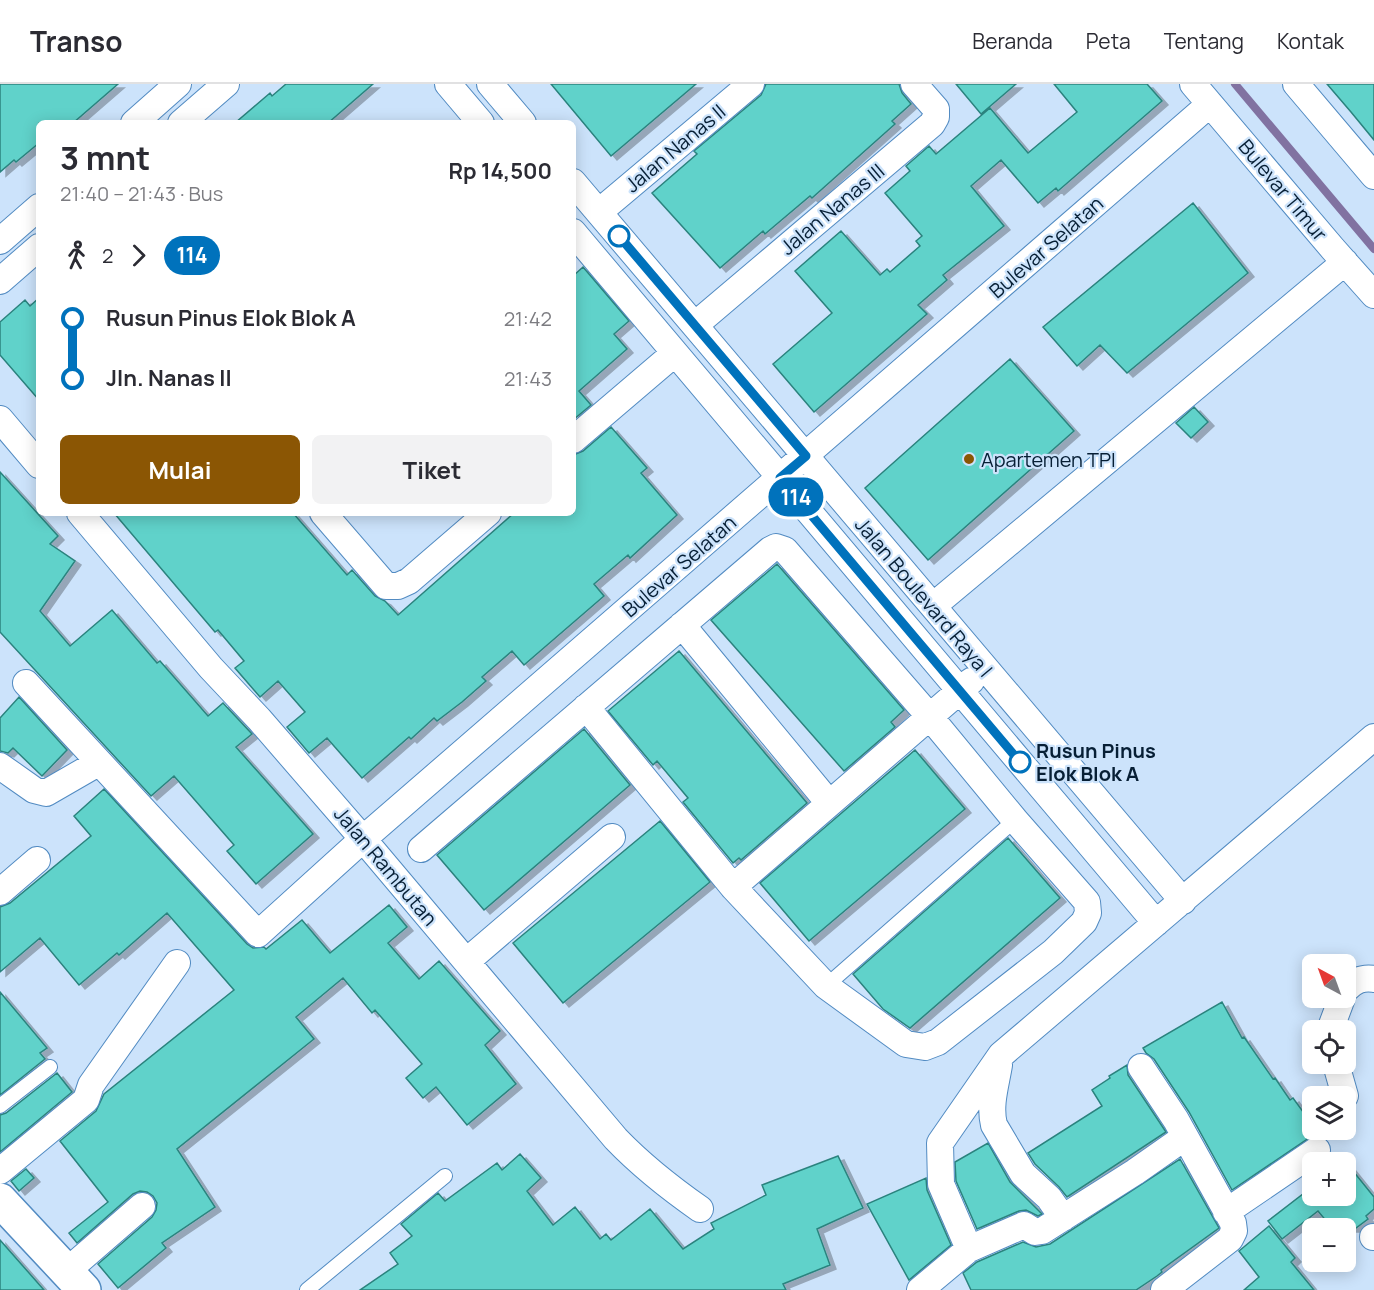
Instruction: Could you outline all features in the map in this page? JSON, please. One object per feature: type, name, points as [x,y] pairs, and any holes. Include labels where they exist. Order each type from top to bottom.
[{"type":"main road","points":[[0,1200],[76,1280]]},
{"type":"street","points":[[137,120],[178,84]]},
{"type":"street","points":[[184,120],[226,84]]},
{"type":"street","points":[[448,84],[470,119]]},
{"type":"street","name":"Jalan Nanas II","points":[[598,212],[751,84]]},
{"type":"street","name":"Jalan Nanas III","points":[[695,325],[932,124],[936,117],[936,109],[914,84]]},
{"type":"street","name":"Bulevar Timur","points":[[1193,84],[1374,295]]},
{"type":"street","points":[[1299,85],[1374,176]]},
{"type":"street","points":[[496,86],[521,120]]},
{"type":"street","name":"Bulevar Selatan","points":[[98,763],[258,934],[363,839],[1210,104]]},
{"type":"street","name":"Jalan Boulevard Raya I","points":[[576,186],[1183,901]]},
{"type":"street","points":[[0,241],[36,210]]},
{"type":"street","name":"Jalan Boulevard Raya I","points":[[576,236],[1156,923]]},
{"type":"street","points":[[0,281],[36,250]]},
{"type":"street","points":[[933,606],[1345,262]]},
{"type":"street","points":[[576,437],[675,353]]},
{"type":"street","points":[[0,419],[36,461]]},
{"type":"street","name":"Jalan Rambutan","points":[[83,516],[204,659],[260,719],[363,839],[623,1147],[659,1180],[700,1209]]},
{"type":"street","points":[[326,516],[386,586],[398,586],[409,581],[485,516]]},
{"type":"street","points":[[421,849],[586,707],[770,550],[776,547],[785,550],[930,717],[1015,820],[1087,902],[1088,913],[1084,922],[1053,952],[938,1042],[925,1047],[906,1044],[826,986],[733,887],[586,707]]},
{"type":"street","points":[[682,625],[829,803]]},
{"type":"street","points":[[733,887],[986,669]]},
{"type":"street","points":[[0,766],[33,790],[46,793],[98,763],[26,683]]},
{"type":"street","points":[[969,1249],[941,1184],[940,1143],[1001,1055],[1374,737]]},
{"type":"street","points":[[467,961],[612,837]]},
{"type":"street","points":[[0,892],[38,860]]},
{"type":"street","points":[[0,1171],[86,1100],[91,1085],[177,963]]},
{"type":"street","points":[[1356,982],[1366,978],[1374,979]]},
{"type":"street","points":[[1001,1055],[993,1099],[994,1125],[1023,1174],[1049,1198],[1063,1218]]},
{"type":"street","points":[[1140,1067],[1185,1137],[1233,1223],[1234,1232],[1230,1239],[1164,1290]]},
{"type":"street","points":[[920,1290],[969,1249],[1024,1225],[1038,1232],[1063,1218],[1185,1137]]},
{"type":"street","points":[[1226,1212],[1317,1149]]},
{"type":"street","points":[[76,1280],[142,1206]]},
{"type":"lane","points":[[826,986],[1015,820]]},
{"type":"lane","points":[[0,1106],[50,1067]]},
{"type":"lane","points":[[307,1290],[445,1176]]},
{"type":"building","points":[[0,84],[118,84],[76,120],[36,120],[36,145],[0,172]]},
{"type":"building","points":[[286,84],[373,84],[331,120],[238,120],[270,93],[272,96]]},
{"type":"building","points":[[551,84],[696,84],[611,156]]},
{"type":"building","points":[[766,84],[899,84],[902,93],[911,104],[892,121],[895,124],[812,198],[810,196],[765,234],[763,231],[720,268],[652,193],[697,154],[694,151],[761,95]]},
{"type":"building","points":[[956,84],[1016,84],[981,114]]},
{"type":"building","points":[[1054,84],[1147,84],[1162,101],[1058,191],[1056,188],[1038,203],[1001,160],[971,186],[1004,226],[943,275],[947,280],[918,305],[927,314],[814,412],[773,364],[832,313],[795,271],[841,231],[880,275],[887,269],[890,272],[920,246],[916,241],[922,236],[885,193],[910,171],[906,166],[929,146],[936,154],[990,108],[1028,153],[1077,112]]},
{"type":"building","points":[[1327,84],[1374,84],[1374,140],[1351,112]]},
{"type":"building","points":[[1193,203],[1248,273],[1127,373],[1100,345],[1077,366],[1043,327]]},
{"type":"building","points":[[583,267],[629,321],[614,334],[627,349],[579,391],[591,405],[576,418],[576,273]]},
{"type":"building","points":[[25,300],[30,306],[36,301],[36,397],[0,355],[0,322]]},
{"type":"building","name":"Apartemen TPI","points":[[1010,359],[1074,431],[928,560],[865,488]]},
{"type":"building","points":[[1194,407],[1208,422],[1191,438],[1176,423]]},
{"type":"building","points":[[611,427],[647,468],[641,473],[677,515],[630,558],[628,555],[594,584],[604,596],[524,665],[512,651],[482,677],[486,681],[462,702],[437,721],[434,718],[411,739],[409,737],[362,778],[327,738],[309,753],[287,727],[305,712],[278,681],[260,697],[235,668],[244,661],[218,630],[215,632],[117,516],[296,516],[347,575],[352,570],[375,596],[385,601],[398,615],[511,516],[576,516],[576,454],[583,451]]},
{"type":"building","points":[[0,472],[36,512],[36,516],[40,516],[58,536],[50,544],[75,561],[40,611],[70,646],[112,610],[157,663],[160,661],[208,716],[223,703],[252,734],[236,747],[313,834],[256,884],[227,851],[234,845],[174,776],[151,796],[0,632]]},
{"type":"building","points":[[777,564],[904,710],[891,722],[895,727],[844,771],[711,620]]},
{"type":"building","points":[[679,651],[807,803],[741,860],[739,858],[733,863],[683,802],[688,798],[657,761],[653,765],[608,711]]},
{"type":"building","points":[[19,697],[67,750],[42,776],[13,748],[8,753],[0,751],[0,718]]},
{"type":"building","points":[[584,729],[630,785],[484,910],[437,855]]},
{"type":"building","points":[[915,750],[965,809],[809,941],[760,883]]},
{"type":"building","points":[[104,789],[253,948],[264,947],[266,949],[302,920],[330,953],[389,905],[407,927],[388,943],[419,979],[439,961],[500,1031],[485,1045],[516,1084],[467,1125],[436,1087],[423,1098],[406,1078],[422,1064],[375,1010],[372,1013],[343,978],[296,1017],[314,1039],[177,1149],[215,1207],[162,1243],[166,1248],[118,1288],[98,1264],[152,1217],[157,1203],[147,1192],[140,1191],[133,1194],[77,1243],[69,1233],[108,1202],[60,1141],[96,1111],[104,1094],[234,990],[167,913],[119,955],[117,953],[79,985],[40,938],[0,972],[0,907],[10,903],[91,836],[74,816]]},
{"type":"building","points":[[660,821],[710,882],[563,1003],[513,943]]},
{"type":"building","points":[[1008,838],[1060,898],[910,1028],[883,1009],[853,974]]},
{"type":"building","points":[[0,992],[47,1048],[40,1053],[45,1059],[0,1095]]},
{"type":"building","points":[[1222,1002],[1242,1038],[1244,1037],[1290,1100],[1293,1098],[1302,1110],[1302,1140],[1306,1140],[1232,1190],[1189,1112],[1154,1059],[1143,1048]]},
{"type":"building","points":[[1127,1065],[1128,1075],[1166,1132],[1067,1197],[1035,1164],[1028,1153],[1102,1106],[1092,1090]]},
{"type":"building","points":[[57,1073],[72,1092],[0,1152],[0,1115],[6,1113]]},
{"type":"building","points":[[988,1143],[1010,1182],[1042,1214],[1038,1216],[1026,1210],[1019,1211],[977,1229],[956,1181],[955,1162]]},
{"type":"building","points":[[520,1154],[541,1178],[527,1191],[553,1225],[575,1207],[600,1239],[606,1234],[611,1240],[650,1209],[683,1249],[714,1229],[711,1223],[766,1195],[762,1185],[838,1156],[863,1208],[817,1229],[830,1265],[783,1284],[786,1290],[360,1290],[398,1264],[390,1253],[412,1236],[401,1224],[438,1193],[445,1201],[497,1163],[502,1170]]},
{"type":"building","points":[[1180,1159],[1219,1228],[1136,1290],[971,1290],[963,1273],[977,1262],[1023,1242],[1036,1247],[1050,1244]]},
{"type":"building","points":[[26,1169],[34,1178],[19,1191],[11,1181]]},
{"type":"building","points":[[1356,1175],[1374,1197],[1374,1209],[1366,1216],[1368,1219],[1356,1228],[1356,1218],[1324,1218],[1318,1211],[1309,1218],[1302,1218],[1302,1223],[1282,1239],[1268,1221],[1302,1195],[1302,1206],[1356,1206]]},
{"type":"building","points":[[926,1178],[927,1190],[951,1245],[909,1280],[867,1204]]},
{"type":"building","points":[[1269,1226],[1295,1258],[1291,1262],[1314,1290],[1244,1290],[1259,1277],[1239,1251]]},
{"type":"building","points":[[0,1240],[44,1290],[0,1290]]},
{"type":"waterway","points":[[1235,84],[1374,249]]},
{"type":"bus line","name":"114","points":[[619,236],[806,456],[780,478],[1020,762]]},
{"type":"place","name":"Apartemen TPI","points":[[969,459]]},
{"type":"place","name":"Rusun Pinus Elok Blok A","points":[[1020,762]]}]
